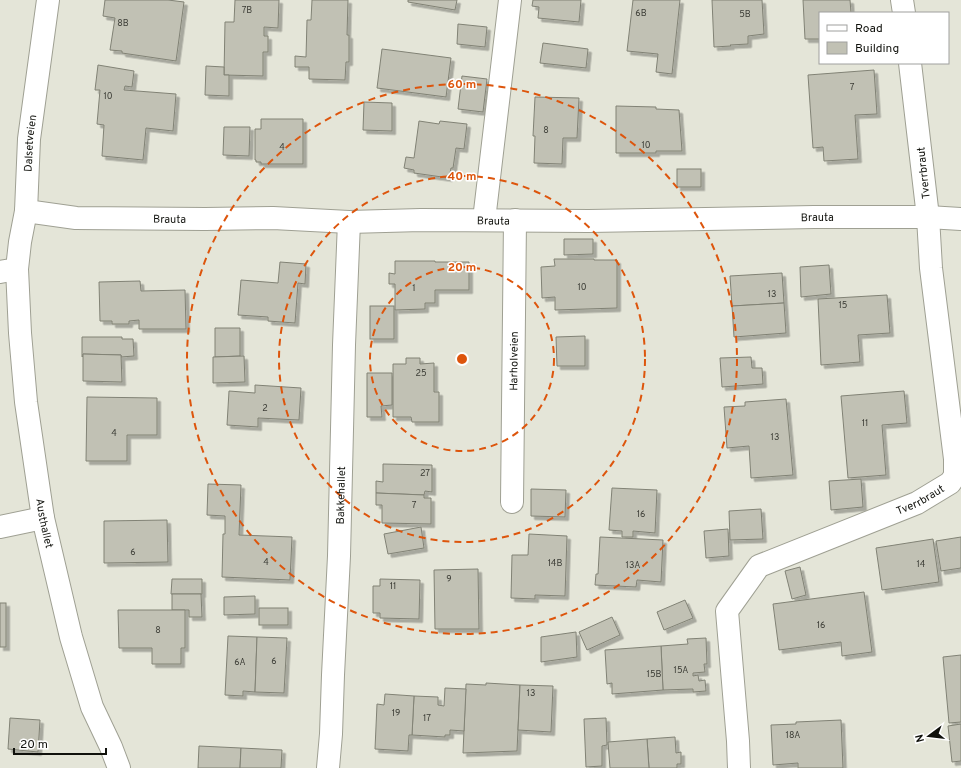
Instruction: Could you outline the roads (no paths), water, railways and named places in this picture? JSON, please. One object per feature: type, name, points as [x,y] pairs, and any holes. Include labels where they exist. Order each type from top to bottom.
[{"type":"street","name":"Dalsetveien","points":[[8,270],[20,242],[26,211],[29,139],[48,0]]},
{"type":"street","points":[[484,220],[510,0]]},
{"type":"street","points":[[902,0],[904,12]]},
{"type":"street","name":"Tverrbraut","points":[[738,768],[738,741],[727,611],[759,566],[917,503],[950,483],[956,476],[931,268],[928,217],[910,64]]},
{"type":"street","name":"Brauta","points":[[26,211],[76,218],[272,218],[349,222],[421,220],[589,221],[814,217],[928,217],[961,220]]},
{"type":"street","name":"Harholveien","points":[[512,502],[515,220]]},
{"type":"street","name":"Bakkehallet","points":[[328,768],[331,734],[338,562],[349,222]]},
{"type":"street","name":"Austhallet","points":[[8,270],[20,333],[26,402],[43,518],[71,637],[92,707],[119,768]]},
{"type":"street","points":[[0,527],[43,518]]}]
